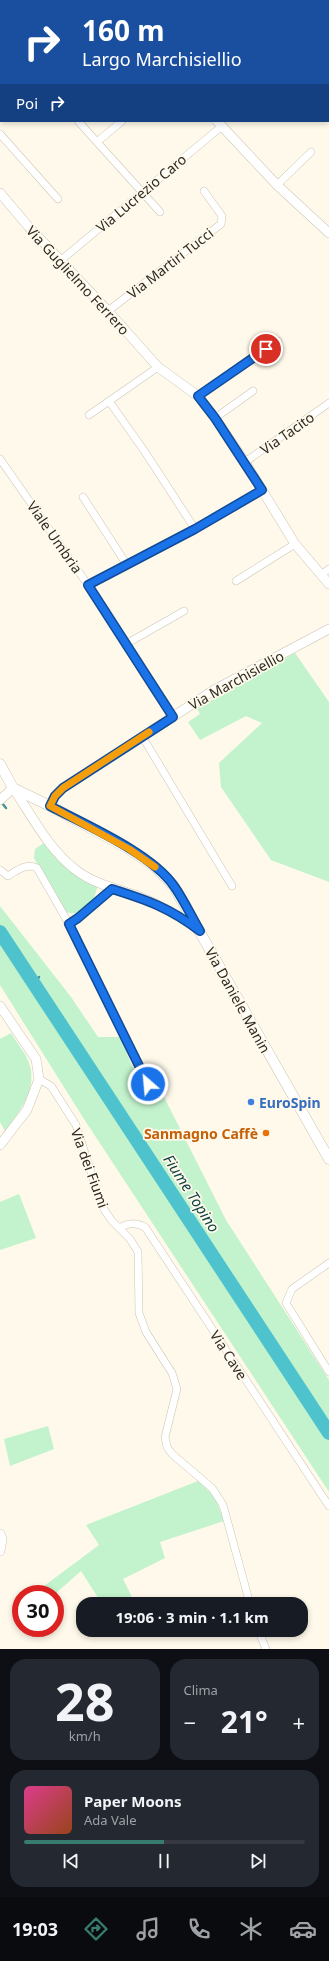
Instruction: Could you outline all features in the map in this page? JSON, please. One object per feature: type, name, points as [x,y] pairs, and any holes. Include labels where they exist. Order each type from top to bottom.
[{"type":"main road","points":[[0,764],[13,788]]},
{"type":"main road","name":"Via Daniele Manin","points":[[13,788],[50,806],[129,849],[154,866],[173,885],[253,1028],[328,1154]]},
{"type":"street","points":[[79,122],[160,212]]},
{"type":"street","points":[[97,142],[121,122]]},
{"type":"street","points":[[219,123],[277,184],[329,233]]},
{"type":"street","name":"Via Lucrezio Caro","points":[[60,261],[142,192],[219,123]]},
{"type":"street","points":[[0,134],[58,199]]},
{"type":"street","points":[[277,184],[311,152]]},
{"type":"street","name":"Via Martiri Tucci","points":[[108,311],[221,224],[222,216],[204,191]]},
{"type":"street","name":"Via Guglielmo Ferrero","points":[[0,193],[60,261],[108,311],[158,367],[198,396],[245,462],[295,544],[329,584]]},
{"type":"street","points":[[198,396],[278,341]]},
{"type":"street","points":[[89,415],[158,367]]},
{"type":"street","points":[[215,418],[253,391]]},
{"type":"street","points":[[109,401],[146,452],[195,529]]},
{"type":"street","name":"Via Tacito","points":[[245,462],[329,403]]},
{"type":"street","name":"Viale Umbria","points":[[0,459],[88,585],[173,717]]},
{"type":"street","points":[[88,585],[195,529],[262,490]]},
{"type":"street","points":[[83,497],[127,565]]},
{"type":"street","points":[[236,581],[295,544]]},
{"type":"street","points":[[322,575],[329,569]]},
{"type":"street","points":[[126,644],[184,611]]},
{"type":"street","name":"Via Marchisiellio","points":[[50,806],[55,796],[63,788],[214,690],[329,629]]},
{"type":"street","points":[[142,736],[232,886]]},
{"type":"street","points":[[0,800],[13,788],[44,834],[76,871],[112,889],[132,894],[159,905],[182,917],[200,931]]},
{"type":"street","points":[[0,870],[8,876],[24,867],[31,865],[38,868],[69,924],[148,1084]]},
{"type":"street","points":[[69,924],[112,889]]},
{"type":"street","points":[[0,1006],[36,1059],[39,1079],[27,1110],[0,1145]]},
{"type":"street","name":"Via dei Fiumi","points":[[39,1079],[51,1086],[76,1125],[105,1211],[130,1239],[138,1252],[139,1313],[146,1332],[172,1373],[177,1389],[165,1437],[167,1447],[172,1454],[212,1488],[222,1505],[248,1597]]},
{"type":"street","name":"Via Cave","points":[[119,1228],[130,1223],[137,1223],[145,1228],[329,1506]]},
{"type":"street","points":[[329,1263],[292,1289],[286,1304],[329,1372]]},
{"type":"street","points":[[0,1534],[2,1539],[0,1551]]},
{"type":"street","points":[[261,1637],[266,1649]]},
{"type":"green space","points":[[295,653],[329,702],[329,882],[271,860],[221,787],[219,763],[262,723],[246,716],[200,740],[188,722],[200,714],[197,708]]},
{"type":"green space","points":[[47,841],[98,885],[94,898],[78,914],[64,912],[34,858],[35,849]]},
{"type":"green space","points":[[0,906],[71,997],[98,1037],[120,1037],[140,1085],[163,1095],[226,1220],[329,1380],[329,1492],[84,1119],[0,985]]},
{"type":"green space","points":[[11,1033],[28,1059],[31,1082],[22,1107],[5,1131],[0,1122],[0,1039]]},
{"type":"green space","points":[[19,1194],[36,1238],[0,1250],[0,1202]]},
{"type":"green space","points":[[48,1426],[54,1449],[10,1466],[4,1439]]},
{"type":"green space","points":[[198,1481],[215,1497],[224,1521],[160,1542],[165,1558],[123,1579],[132,1597],[98,1597],[81,1571],[64,1586],[45,1585],[99,1545],[86,1525]]},
{"type":"waterway","points":[[2,803],[6,808]]},
{"type":"waterway","name":"Fiume Topino","points":[[0,932],[329,1433]]},
{"type":"waterway","name":"Fiume Topino","points":[[34,984],[39,977]]},
{"type":"slow traffic","points":[[149,732],[63,788],[55,796],[50,806],[129,849],[155,867]]},
{"type":"place","name":"EuroSpin","points":[[251,1102]]},
{"type":"place","name":"Sanmagno Caffè","points":[[266,1133]]},
{"type":"route","points":[[148,1084],[69,924],[112,889],[132,894],[159,905],[182,917],[200,931],[173,885],[154,866],[129,849],[50,806],[55,796],[63,788],[173,717],[88,585],[195,529],[262,490],[245,462],[198,396],[266,349]]}]
